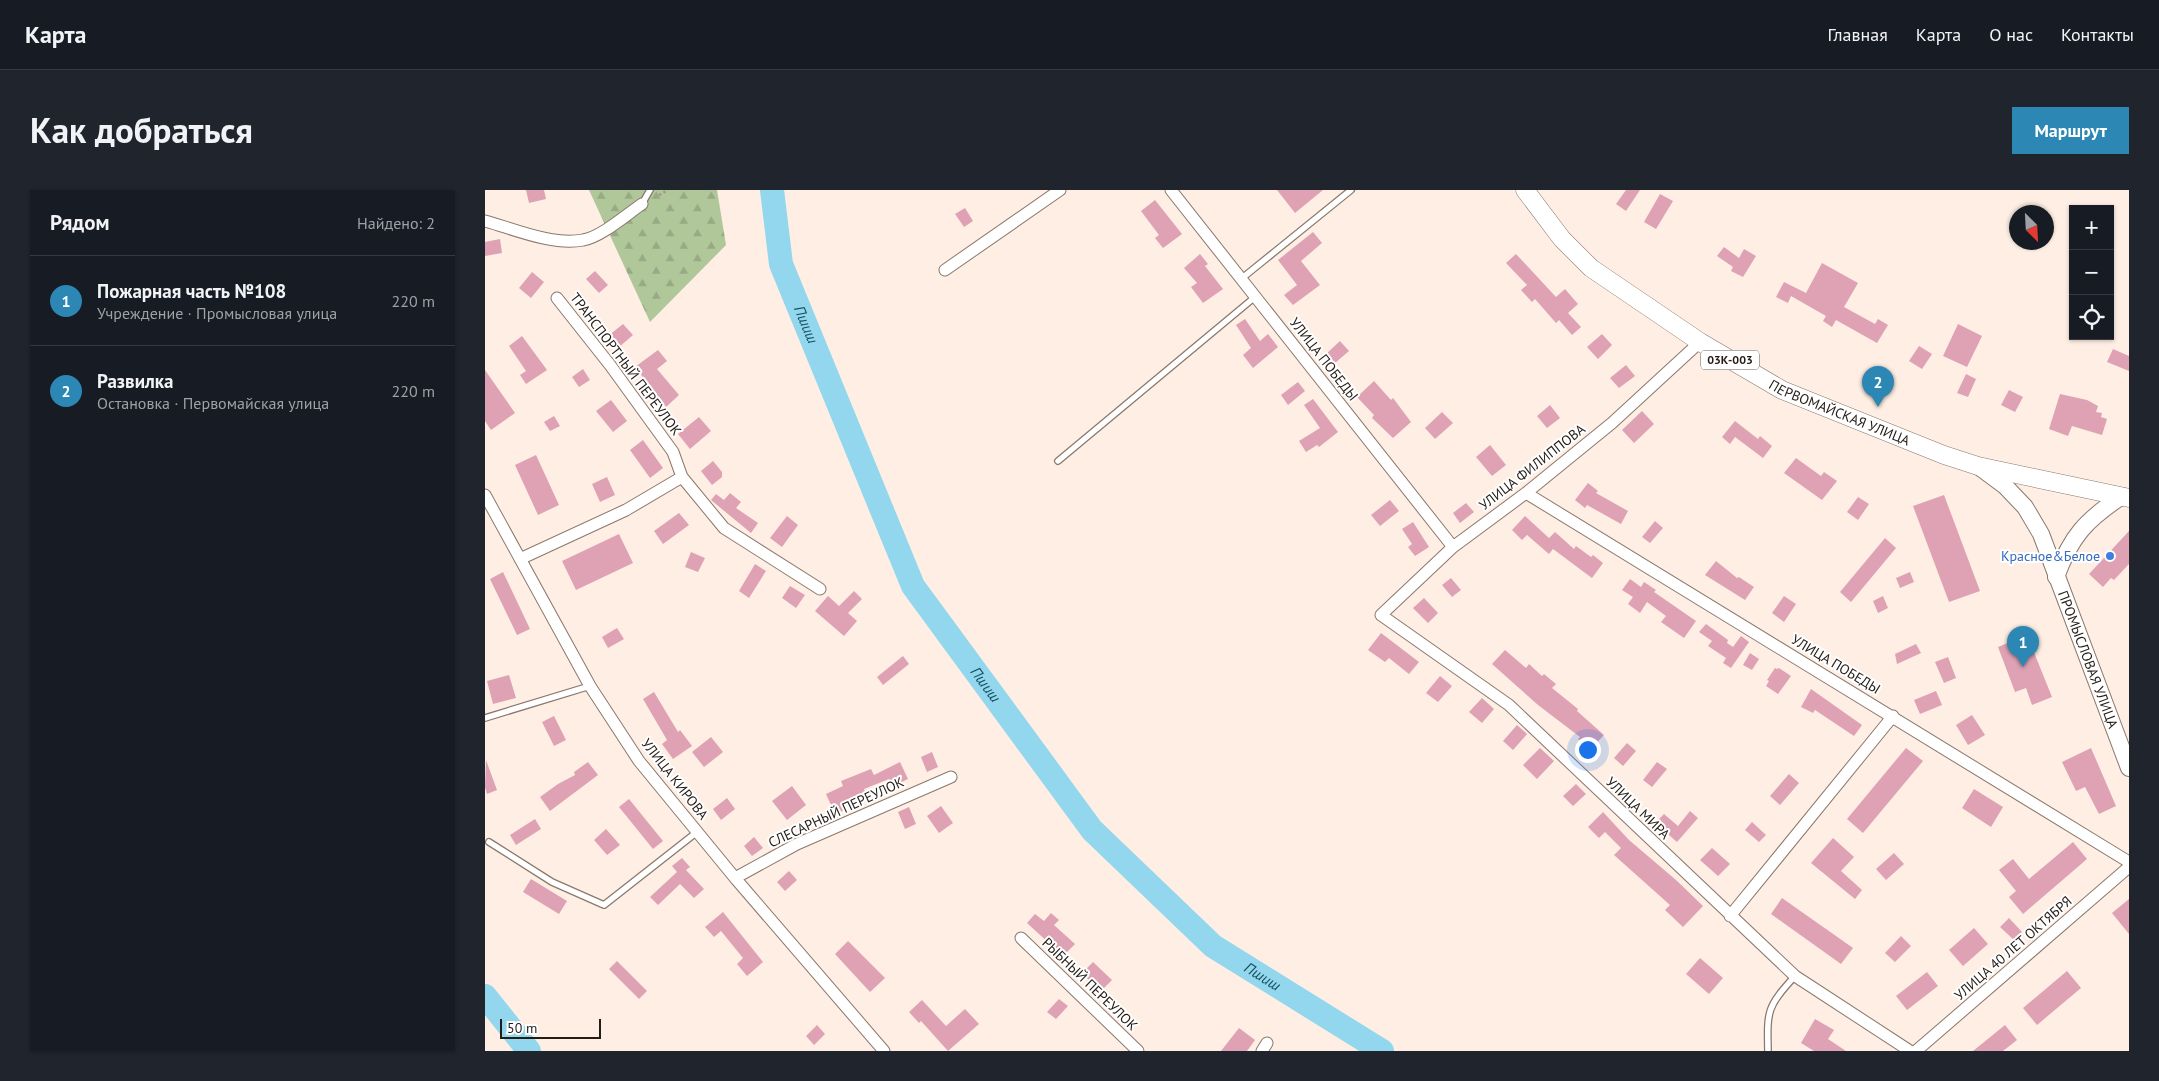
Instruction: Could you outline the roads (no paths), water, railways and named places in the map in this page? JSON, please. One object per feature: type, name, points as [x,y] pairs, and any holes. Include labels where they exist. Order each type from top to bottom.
[{"type":"main road","name":"ПЕРВОМАЙСКАЯ УЛИЦА","points":[[1525,190],[1562,239],[1591,268],[1700,342],[1782,390],[1944,455],[1978,466],[2125,497]]},
{"type":"main road","name":"ПРОМЫСЛОВАЯ УЛИЦА","points":[[1978,466],[2005,486],[2025,507],[2041,534],[2129,768]]},
{"type":"main road","name":"ПРОМЫСЛОВАЯ УЛИЦА","points":[[2056,577],[2065,552],[2079,531],[2097,512],[2125,497]]},
{"type":"street","points":[[945,270],[1060,190]]},
{"type":"street","name":"УЛИЦА ПОБЕДЫ","points":[[1171,190],[1453,547]]},
{"type":"street","points":[[485,221],[559,241],[584,240],[602,232],[642,204]]},
{"type":"street","name":"ТРАНСПОРТНЫЙ ПЕРЕУЛОК","points":[[557,298],[611,365],[673,452],[682,477],[724,528],[820,589]]},
{"type":"street","name":"УЛИЦА ФИЛИППОВА","points":[[1381,615],[1453,547],[1526,493],[1612,423],[1700,342]]},
{"type":"street","points":[[520,559],[627,510],[682,477]]},
{"type":"street","name":"УЛИЦА ПОБЕДЫ","points":[[1526,493],[2129,862]]},
{"type":"street","name":"УЛИЦА КИРОВА","points":[[485,495],[590,686],[639,761],[735,878],[884,1051]]},
{"type":"street","name":"УЛИЦА МИРА","points":[[1381,615],[1509,705],[1795,976],[1910,1051]]},
{"type":"street","points":[[1730,916],[1893,716]]},
{"type":"street","name":"СЛЕСАРНЫЙ ПЕРЕУЛОК","points":[[735,878],[797,844],[951,776]]},
{"type":"street","name":"УЛИЦА 40 ЛЕТ ОКТЯБРЯ","points":[[1916,1051],[2129,867]]},
{"type":"street","name":"РЫБНЫЙ ПЕРЕУЛОК","points":[[1021,938],[1138,1051]]},
{"type":"lane","points":[[642,204],[650,190]]},
{"type":"lane","points":[[1241,278],[1351,190]]},
{"type":"lane","points":[[1058,462],[1255,297]]},
{"type":"lane","points":[[485,718],[590,686]]},
{"type":"lane","points":[[489,842],[552,882],[604,905],[697,832]]},
{"type":"lane","points":[[1768,1051],[1767,1018],[1775,998],[1795,976]]},
{"type":"waterway","name":"Пшиш","points":[[772,190],[781,264],[913,586],[1092,830],[1213,946],[1382,1051]]},
{"type":"waterway","points":[[485,996],[529,1051]]},
{"type":"place","name":"Развилка","points":[[1878,407]]},
{"type":"place","name":"Красное&Белое","points":[[2110,556]]},
{"type":"place","name":"Пожарная часть №108","points":[[2023,667]]}]
